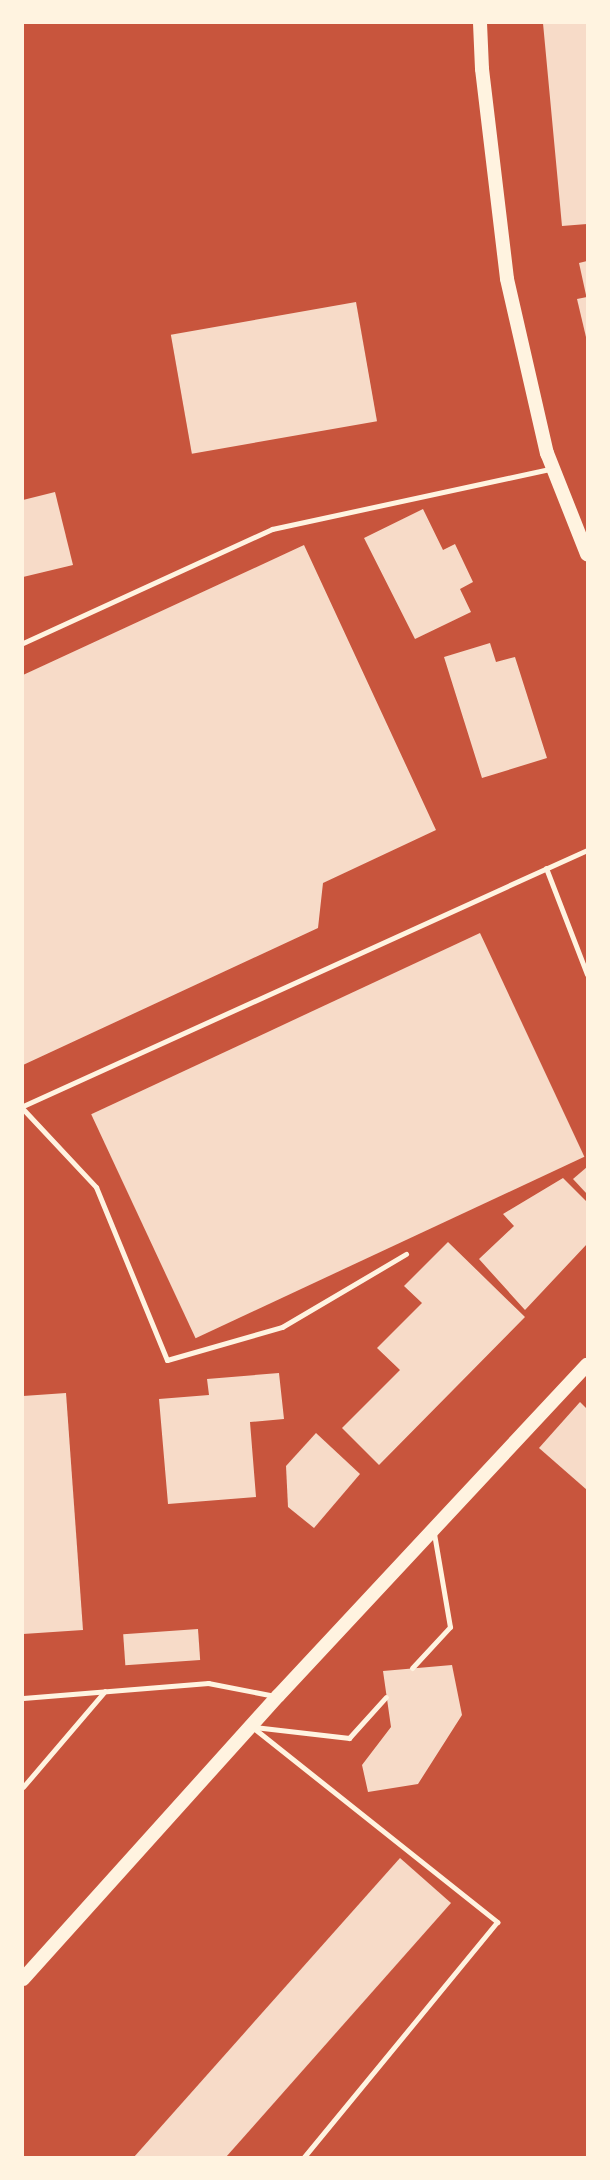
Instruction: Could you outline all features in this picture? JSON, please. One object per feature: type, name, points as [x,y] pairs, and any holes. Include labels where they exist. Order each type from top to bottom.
[{"type":"main road","points":[[480,23],[482,69],[507,279],[553,468],[587,554]]},
{"type":"main road","points":[[23,1979],[278,1696],[587,1365]]},
{"type":"lane","points":[[23,643],[272,529],[553,468]]},
{"type":"lane","points":[[406,1254],[282,1327],[167,1360],[96,1187],[23,1108],[587,850]]},
{"type":"lane","points":[[546,868],[587,974]]},
{"type":"lane","points":[[412,1668],[450,1627],[433,1530]]},
{"type":"lane","points":[[23,1698],[208,1683],[278,1696]]},
{"type":"lane","points":[[23,1787],[105,1691]]},
{"type":"lane","points":[[251,1726],[349,1738],[386,1697]]},
{"type":"lane","points":[[251,1726],[497,1922],[304,2157]]},
{"type":"building","points":[[543,23],[587,23],[587,224],[562,226]]},
{"type":"building","points":[[587,261],[587,295],[586,295],[579,263]]},
{"type":"building","points":[[587,297],[587,337],[586,337],[577,299]]},
{"type":"building","points":[[356,302],[377,421],[192,454],[171,335]]},
{"type":"building","points":[[55,492],[73,565],[23,577],[23,500]]},
{"type":"building","points":[[423,509],[443,550],[455,544],[473,582],[460,589],[471,612],[415,639],[364,538]]},
{"type":"building","points":[[304,545],[436,830],[323,883],[318,928],[23,1065],[23,675]]},
{"type":"building","points":[[490,643],[496,662],[515,657],[547,758],[482,778],[444,657]]},
{"type":"building","points":[[480,933],[584,1157],[196,1338],[91,1114]]},
{"type":"building","points":[[587,1167],[587,1194],[573,1179]]},
{"type":"building","points":[[563,1178],[587,1202],[587,1244],[525,1310],[479,1259],[514,1226],[503,1214]]},
{"type":"building","points":[[448,1242],[525,1317],[379,1465],[342,1428],[400,1370],[377,1348],[422,1303],[404,1286]]},
{"type":"building","points":[[279,1373],[284,1419],[250,1422],[256,1497],[168,1504],[159,1399],[209,1395],[207,1379]]},
{"type":"building","points":[[66,1393],[83,1630],[23,1634],[23,1396]]},
{"type":"building","points":[[580,1402],[587,1409],[587,1490],[539,1448]]},
{"type":"building","points":[[316,1433],[360,1474],[314,1528],[288,1507],[286,1466]]},
{"type":"building","points":[[198,1629],[200,1660],[125,1665],[123,1634]]},
{"type":"building","points":[[452,1665],[462,1715],[418,1784],[368,1792],[362,1765],[391,1727],[383,1671]]},
{"type":"building","points":[[400,1858],[451,1903],[226,2157],[134,2157]]}]
